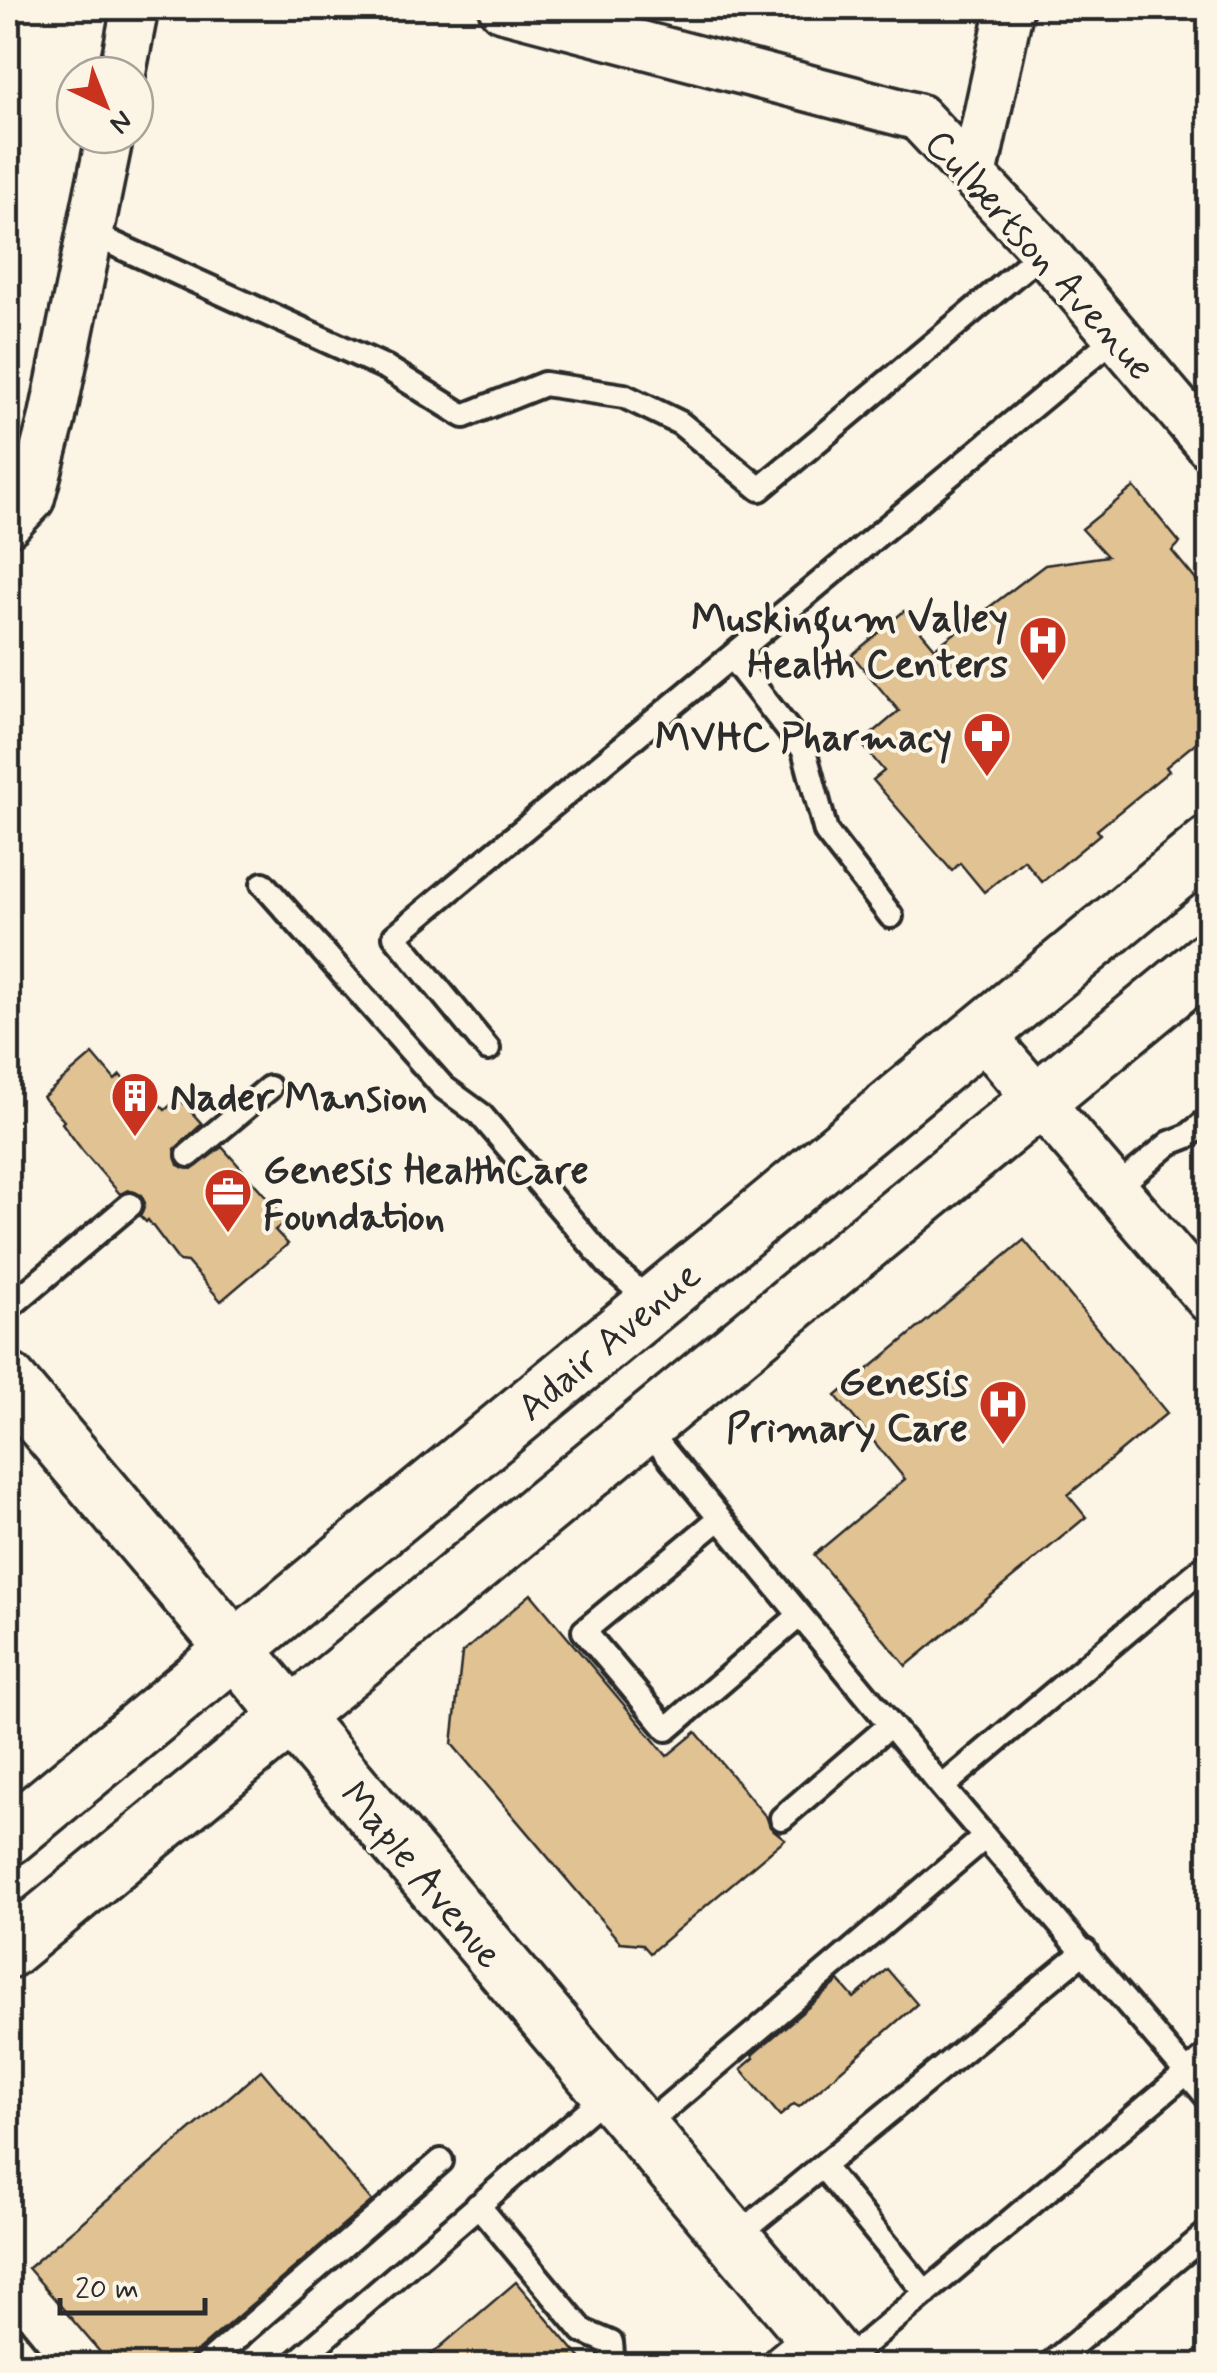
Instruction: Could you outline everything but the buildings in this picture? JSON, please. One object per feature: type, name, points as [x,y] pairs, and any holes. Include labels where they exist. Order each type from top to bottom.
[{"type":"main road","name":"Adair Avenue","points":[[8,1837],[1210,844]]},
{"type":"main road","points":[[8,1950],[1210,958]]},
{"type":"main road","name":"Maple Avenue","points":[[8,1381],[733,2239],[821,2359]]},
{"type":"street","points":[[126,55],[135,8]]},
{"type":"street","name":"Culbertson Avenue","points":[[502,8],[918,117],[1044,251],[1210,446]]},
{"type":"street","points":[[974,174],[1010,8]]},
{"type":"street","points":[[8,524],[31,499],[52,419],[106,155]]},
{"type":"street","points":[[981,1033],[1207,1292]]},
{"type":"lane","points":[[90,233],[387,368],[464,416],[544,384],[624,396],[680,423],[760,489],[1044,251]]},
{"type":"lane","points":[[488,1049],[395,936],[1117,336]]},
{"type":"lane","points":[[732,658],[804,750],[826,832],[891,916]]},
{"type":"lane","points":[[263,884],[443,1087],[480,1114],[609,1265],[652,1303]]},
{"type":"lane","points":[[189,1155],[269,1088]]},
{"type":"lane","points":[[1115,1188],[1210,1118]]},
{"type":"lane","points":[[8,1308],[130,1205]]},
{"type":"lane","points":[[643,1426],[890,1725],[1210,2100]]},
{"type":"lane","points":[[719,1519],[584,1631],[667,1728],[800,1616]]},
{"type":"lane","points":[[942,1786],[1210,1562]]},
{"type":"lane","points":[[782,1818],[890,1725]]},
{"type":"lane","points":[[292,2366],[478,2205],[625,2112],[985,1836]]},
{"type":"lane","points":[[733,2239],[1085,1951]]},
{"type":"lane","points":[[821,2359],[926,2292],[1210,2053]]},
{"type":"lane","points":[[204,2366],[441,2161]]},
{"type":"lane","points":[[822,2166],[926,2292]]},
{"type":"lane","points":[[478,2205],[583,2331],[611,2343],[613,2366]]},
{"type":"lane","points":[[1048,2366],[1210,2231]]},
{"type":"lane","points":[[8,2333],[34,2366]]},
{"type":"place","name":"Muskingum Valley Health Centers","points":[[1043,682]]},
{"type":"place","name":"MVHC Pharmacy","points":[[987,778]]},
{"type":"place","name":"Nader Mansion","points":[[135,1138]]},
{"type":"place","name":"Genesis HealthCare Foundation","points":[[228,1234]]},
{"type":"place","name":"Genesis Primary Care","points":[[1003,1446]]}]
